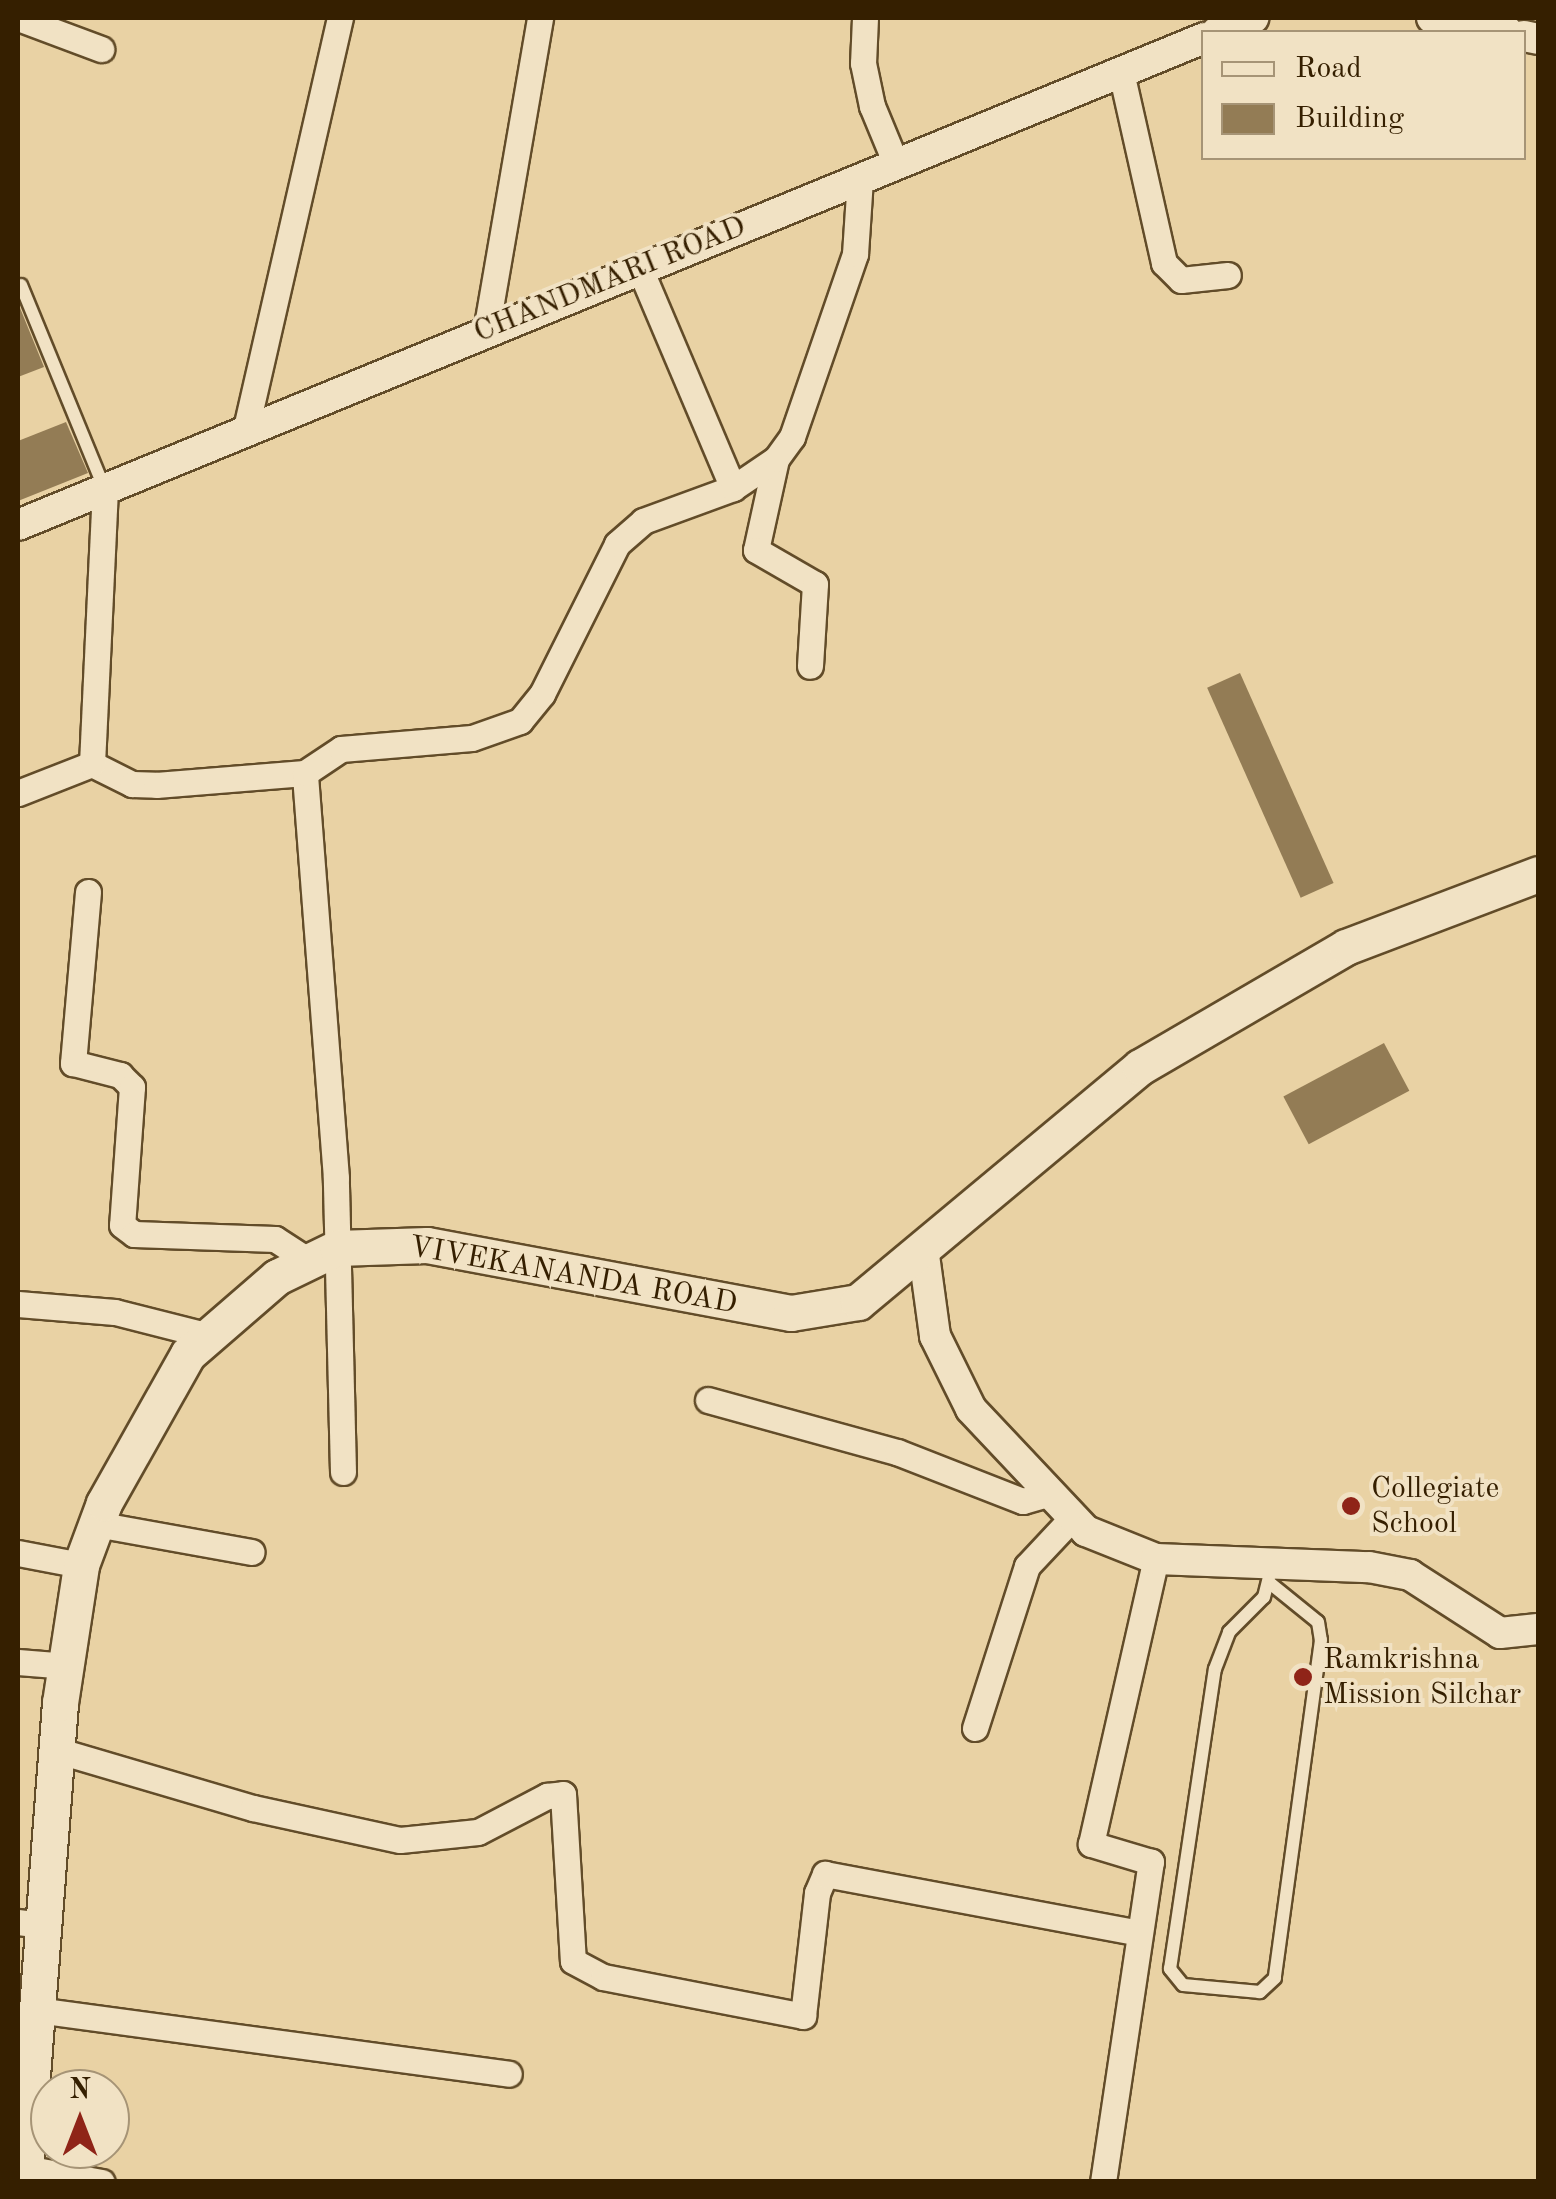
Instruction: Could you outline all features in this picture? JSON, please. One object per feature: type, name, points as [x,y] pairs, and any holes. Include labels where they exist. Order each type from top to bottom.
[{"type":"main road","name":"VIVEKANANDA ROAD","points":[[24,2174],[26,2045],[37,2010],[30,1923],[81,1565],[96,1524],[188,1354],[277,1276],[323,1255],[427,1245],[791,1313],[858,1302],[1140,1067],[1346,947],[1538,874]]},
{"type":"street","points":[[18,18],[102,49]]},
{"type":"street","points":[[246,428],[340,18]]},
{"type":"street","points":[[486,330],[540,18]]},
{"type":"street","points":[[865,18],[863,63],[872,106],[896,164]]},
{"type":"street","points":[[1221,30],[1252,18]]},
{"type":"street","points":[[1432,18],[1497,30]]},
{"type":"street","name":"CHANDMARI ROAD","points":[[18,524],[1201,39]]},
{"type":"street","points":[[1121,72],[1164,262],[1181,280],[1228,275]]},
{"type":"street","points":[[18,793],[92,764],[132,784],[305,773],[341,749],[472,738],[520,721],[542,694],[616,544],[670,507],[733,488],[776,459],[792,436],[856,254],[860,178]]},
{"type":"street","points":[[640,269],[733,488]]},
{"type":"street","points":[[776,459],[756,550],[815,584],[810,666]]},
{"type":"street","points":[[92,764],[105,489]]},
{"type":"street","points":[[305,773],[323,1255],[343,1472]]},
{"type":"street","points":[[88,892],[73,1064],[120,1075],[132,1087],[122,1225],[134,1234],[261,1236],[323,1255]]},
{"type":"street","points":[[923,1248],[935,1336],[971,1409],[1086,1532],[1156,1559],[1272,1574],[1369,1567],[1410,1575],[1500,1633],[1538,1630]]},
{"type":"street","points":[[18,1304],[115,1312],[209,1336]]},
{"type":"street","points":[[708,1400],[896,1452],[1024,1501],[1050,1493]]},
{"type":"street","points":[[975,1728],[1027,1566],[1073,1517]]},
{"type":"street","points":[[96,1524],[252,1552]]},
{"type":"street","points":[[18,1553],[81,1565]]},
{"type":"street","points":[[1104,2182],[1151,1862],[1091,1844],[1156,1559]]},
{"type":"street","points":[[18,1662],[68,1666]]},
{"type":"street","points":[[56,1750],[253,1808],[400,1840],[478,1832],[547,1796],[564,1794],[572,1961],[603,1977],[802,2016],[817,1892],[825,1874],[1140,1933]]},
{"type":"street","points":[[37,2010],[509,2074]]},
{"type":"street","points":[[24,2174],[102,2182]]},
{"type":"lane","points":[[21,286],[105,489]]},
{"type":"lane","points":[[1272,1574],[1318,1622],[1322,1640],[1274,1978],[1260,1992],[1182,1985],[1170,1969],[1215,1669],[1229,1632],[1272,1574]]},
{"type":"building","points":[[18,303],[44,367],[18,377]]},
{"type":"building","points":[[66,422],[88,473],[18,501],[18,441]]},
{"type":"building","points":[[1240,673],[1334,883],[1301,898],[1207,688]]},
{"type":"building","points":[[1384,1043],[1409,1091],[1309,1144],[1283,1097]]},
{"type":"place","name":"Collegiate School","points":[[1351,1506]]},
{"type":"place","name":"Ramkrishna Mission Silchar","points":[[1303,1677]]}]
